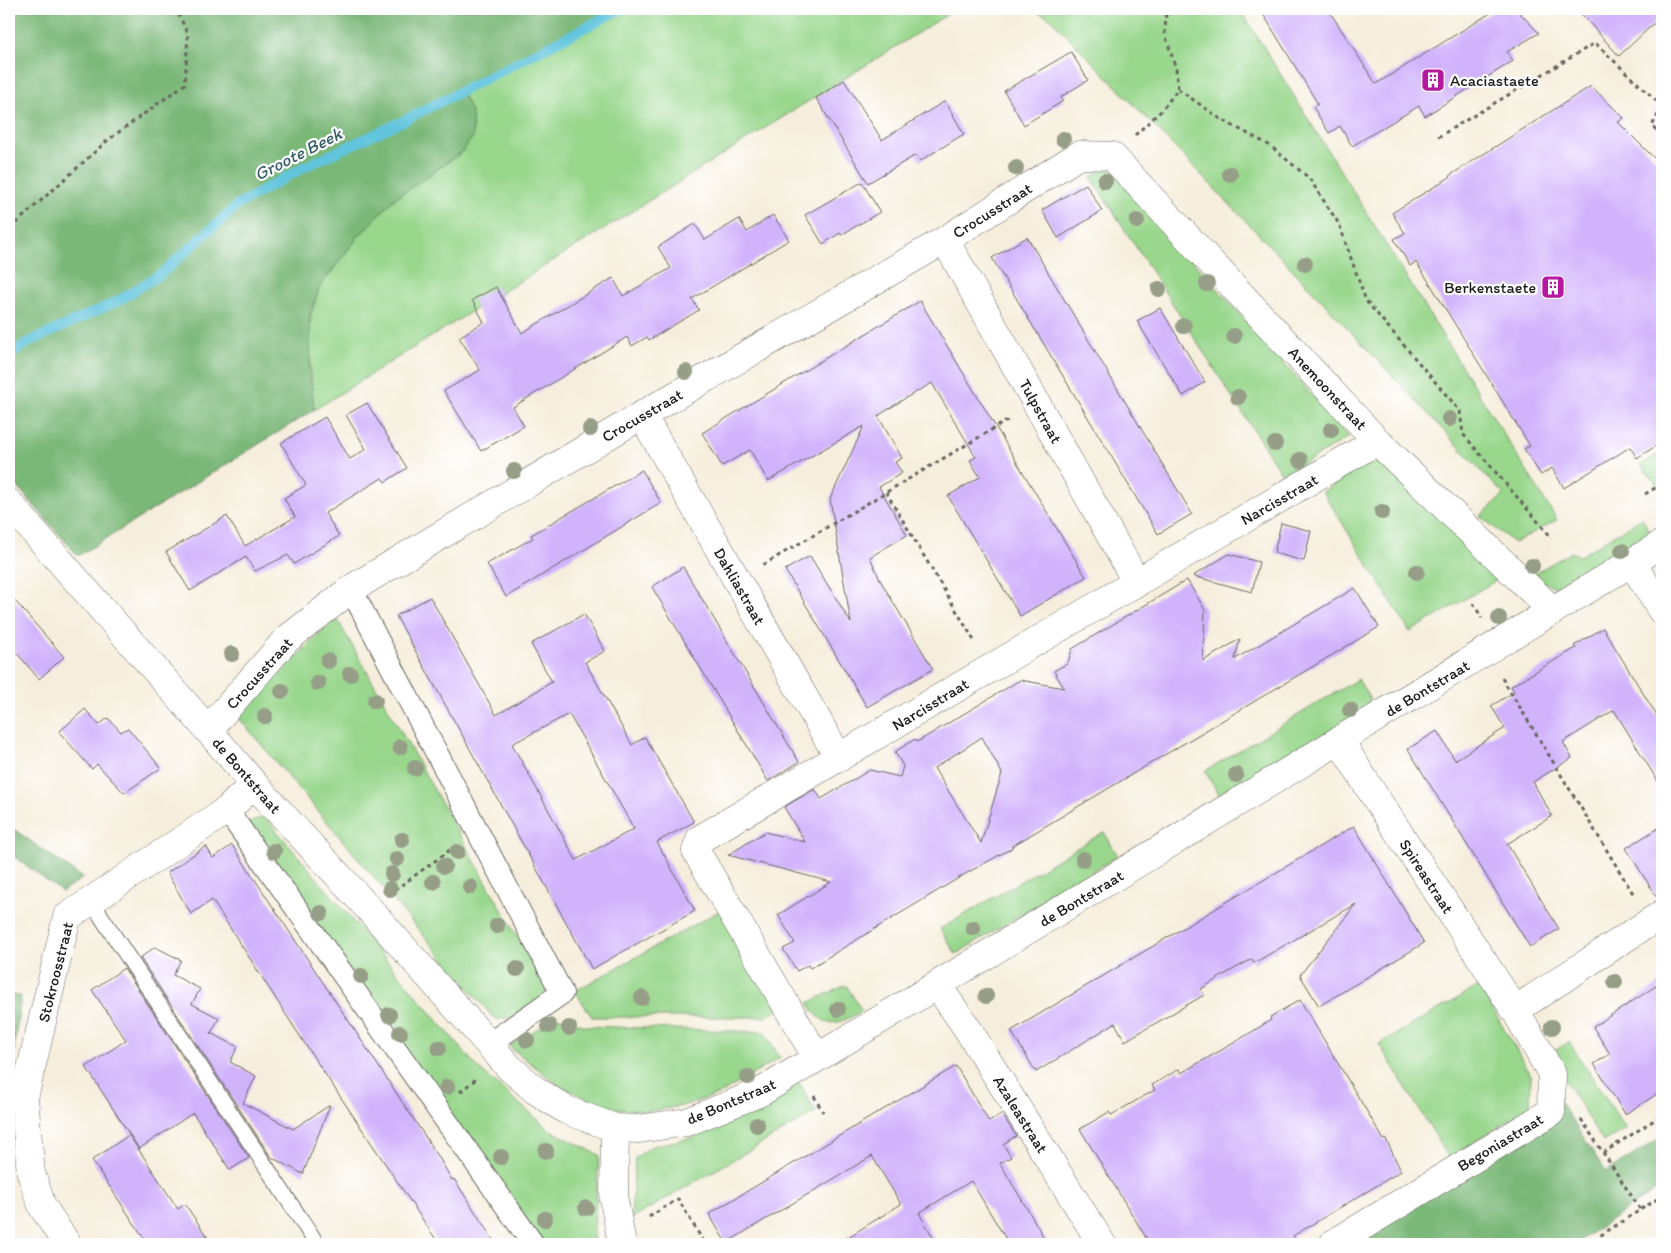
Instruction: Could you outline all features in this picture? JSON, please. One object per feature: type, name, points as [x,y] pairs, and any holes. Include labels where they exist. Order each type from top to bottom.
[{"type":"street","name":"Crocusstraat","points":[[208,730],[286,640],[351,589],[642,415],[945,240],[1079,155],[1112,156]]},
{"type":"street","name":"Anemoonstraat","points":[[1112,156],[1377,441],[1553,611]]},
{"type":"street","name":"Tulpstraat","points":[[945,240],[1137,582]]},
{"type":"street","name":"Dahliastraat","points":[[642,415],[839,758]]},
{"type":"street","name":"Narcisstraat","points":[[817,1058],[696,851],[700,839],[1377,441]]},
{"type":"street","name":"de Bontstraat","points":[[9,503],[254,784],[369,909],[495,1051],[534,1090],[566,1110],[615,1128],[639,1129],[687,1122],[761,1092],[1662,544]]},
{"type":"street","points":[[1632,563],[1662,611]]},
{"type":"street","points":[[351,589],[562,993],[495,1051]]},
{"type":"street","name":"Spireastraat","points":[[1340,740],[1373,794],[1515,1010]]},
{"type":"street","name":"Stokroosstraat","points":[[66,1244],[42,1206],[31,1173],[24,1098],[67,917],[227,810],[254,784]]},
{"type":"street","points":[[227,810],[533,1244]]},
{"type":"street","points":[[1552,1074],[1515,1010],[1656,918]]},
{"type":"street","name":"Azaleastraat","points":[[937,985],[967,1028],[1102,1244]]},
{"type":"street","name":"Begoniastraat","points":[[1333,1244],[1551,1112],[1552,1074]]},
{"type":"street","points":[[615,1128],[614,1200],[621,1239]]},
{"type":"lane","points":[[91,900],[317,1244]]},
{"type":"path","points":[[9,227],[14,225],[108,140],[185,84],[188,34],[176,9]]},
{"type":"path","points":[[1112,156],[1161,111],[1178,89],[1176,70],[1165,34],[1166,9]]},
{"type":"path","points":[[1438,137],[1595,43],[1662,106],[1652,126],[1662,136]]},
{"type":"path","points":[[1178,89],[1222,120],[1269,145],[1309,178],[1339,224],[1366,301],[1460,411],[1463,434],[1552,538]]},
{"type":"path","points":[[737,580],[1036,404]]},
{"type":"path","points":[[1645,494],[1662,484]]},
{"type":"path","points":[[886,492],[991,668]]},
{"type":"path","points":[[1487,652],[1656,918]]},
{"type":"path","points":[[369,909],[477,831]]},
{"type":"path","points":[[438,1110],[495,1051]]},
{"type":"path","points":[[1552,1074],[1640,1209]]},
{"type":"path","points":[[1603,1153],[1662,1115]]},
{"type":"path","points":[[1586,1244],[1662,1196]]},
{"type":"path","points":[[621,1239],[678,1199],[705,1244]]},
{"type":"green space","points":[[9,9],[615,9],[460,88],[472,114],[473,137],[462,152],[393,200],[358,237],[319,288],[310,317],[310,370],[314,410],[78,556],[9,477]]},
{"type":"green space","points":[[613,9],[956,9],[314,410],[310,370],[310,317],[319,288],[358,237],[393,200],[462,152],[472,114],[460,88]]},
{"type":"green space","points":[[1032,9],[1240,9],[1557,520],[1514,543],[1480,516],[1504,495],[1292,269],[1050,18]]},
{"type":"green space","points":[[1109,167],[1349,437],[1283,476],[1091,177]]},
{"type":"green space","points":[[1662,452],[1662,491],[1641,465]]},
{"type":"green space","points":[[1383,461],[1500,578],[1410,632],[1323,492],[1360,467]]},
{"type":"green space","points":[[1642,518],[1652,535],[1573,587],[1555,587],[1545,583],[1534,574],[1571,552],[1580,556]]},
{"type":"green space","points":[[336,617],[547,989],[540,1003],[515,1016],[498,1020],[492,1016],[237,716]]},
{"type":"green space","points":[[1358,679],[1374,706],[1220,797],[1205,771]]},
{"type":"green space","points":[[265,817],[478,1068],[550,1130],[599,1155],[593,1244],[537,1244],[247,822]]},
{"type":"green space","points":[[9,826],[83,878],[62,892],[9,853]]},
{"type":"green space","points":[[1104,832],[1118,856],[956,954],[940,929]]},
{"type":"green space","points":[[721,910],[782,1008],[765,1017],[592,1017],[575,991]]},
{"type":"green space","points":[[846,985],[862,1011],[845,1020],[832,1023],[826,1022],[814,1012],[808,1003]]},
{"type":"green space","points":[[1479,986],[1531,1075],[1530,1107],[1449,1158],[1379,1044]]},
{"type":"green space","points":[[9,995],[21,996],[9,1084]]},
{"type":"green space","points":[[557,1017],[586,1026],[764,1032],[780,1058],[720,1094],[682,1106],[650,1111],[616,1109],[558,1085],[509,1046]]},
{"type":"green space","points":[[1569,1042],[1626,1129],[1603,1142],[1549,1054]]},
{"type":"green space","points":[[799,1082],[816,1112],[631,1219],[635,1158],[652,1146],[691,1138]]},
{"type":"green space","points":[[1555,1094],[1606,1172],[1662,1137],[1662,1186],[1575,1244],[1354,1244]]},
{"type":"building","name":"Acaciastaete","points":[[1260,9],[1328,9],[1376,84],[1497,9],[1516,9],[1539,33],[1507,52],[1513,61],[1425,116],[1419,106],[1352,146],[1340,126],[1329,133],[1313,107],[1318,104]]},
{"type":"building","points":[[1577,9],[1662,9],[1662,16],[1619,56]]},
{"type":"building","points":[[1071,52],[1088,80],[1061,97],[1063,101],[1024,125],[1004,91]]},
{"type":"building","points":[[844,80],[882,140],[945,101],[964,134],[920,161],[916,155],[868,183],[816,98]]},
{"type":"building","name":"Berkenstaete","points":[[1591,86],[1624,118],[1618,122],[1662,166],[1662,442],[1637,458],[1630,447],[1564,488],[1552,468],[1541,475],[1524,449],[1530,446],[1429,282],[1416,262],[1410,266],[1394,239],[1405,233],[1392,213]]},
{"type":"building","points":[[862,182],[880,212],[823,244],[805,215]]},
{"type":"building","points":[[1086,184],[1102,211],[1058,238],[1042,210]]},
{"type":"building","points":[[773,215],[789,240],[692,299],[699,310],[649,340],[647,337],[632,346],[627,337],[513,407],[524,426],[481,451],[444,391],[480,370],[459,337],[484,322],[472,300],[496,287],[522,333],[613,278],[623,296],[671,268],[658,247],[695,224],[705,240],[739,219],[747,232]]},
{"type":"building","points":[[1027,237],[1192,514],[1158,534],[992,258]]},
{"type":"building","points":[[920,301],[1086,577],[1020,616],[948,496],[980,477],[970,460],[976,457],[932,383],[904,399],[878,416],[902,458],[895,462],[902,473],[879,487],[907,535],[870,557],[880,580],[933,669],[867,707],[785,570],[810,556],[851,623],[830,499],[864,426],[768,481],[750,450],[722,466],[702,433]]},
{"type":"building","points":[[1160,308],[1205,382],[1183,396],[1137,321]]},
{"type":"building","points":[[367,403],[407,468],[385,482],[382,478],[325,513],[339,536],[294,564],[288,555],[255,571],[246,557],[190,591],[166,552],[227,516],[245,546],[295,517],[284,498],[306,485],[281,443],[325,417],[350,459],[366,449],[346,415]]},
{"type":"building","points":[[642,470],[661,503],[506,597],[487,564],[533,538],[531,535]]},
{"type":"building","points":[[1281,523],[1311,531],[1304,561],[1274,553]]},
{"type":"building","points":[[1229,554],[1259,562],[1252,592],[1193,576]]},
{"type":"building","points":[[683,567],[799,762],[768,781],[652,587]]},
{"type":"building","points":[[1187,580],[1205,610],[1203,661],[1240,639],[1235,659],[1355,588],[1379,627],[810,968],[808,965],[797,971],[783,949],[795,943],[778,915],[831,882],[728,855],[765,832],[805,842],[784,807],[815,789],[821,799],[870,770],[900,777],[903,766],[895,752],[915,739],[917,742],[1020,680],[1064,688],[1054,671],[1068,663],[1072,649]],"holes":[[[982,737],[1002,773],[981,843],[934,768]]]},
{"type":"building","points":[[9,594],[64,657],[39,679],[9,644]]},
{"type":"building","points":[[430,597],[496,715],[552,682],[531,644],[584,614],[605,651],[585,662],[632,745],[645,737],[694,822],[657,842],[695,911],[592,969],[396,616]],"holes":[[[569,714],[634,829],[576,860],[512,744]]]},
{"type":"building","points":[[1603,628],[1662,724],[1662,788],[1614,710],[1563,742],[1572,758],[1533,782],[1552,816],[1507,844],[1559,929],[1530,947],[1408,749],[1437,731],[1455,760],[1505,728],[1491,706],[1514,692],[1511,686],[1576,648],[1574,646]]},
{"type":"building","points":[[85,709],[99,725],[108,718],[121,732],[128,728],[161,768],[124,793],[97,764],[92,769],[59,732]]},
{"type":"building","points":[[1354,826],[1424,943],[1319,1006],[1300,975],[1356,904],[1254,963],[1252,959],[1227,973],[1201,989],[1204,995],[1125,1041],[1115,1023],[1036,1072],[1011,1031]]},
{"type":"building","points":[[1662,826],[1662,899],[1658,899],[1626,848]]},
{"type":"building","points":[[232,845],[496,1244],[439,1244],[307,1047],[212,900],[191,914],[167,873],[206,846],[213,858]]},
{"type":"building","points":[[155,947],[181,960],[173,975],[200,989],[192,1004],[219,1018],[211,1033],[238,1047],[230,1062],[256,1076],[243,1103],[293,1129],[330,1105],[303,1174],[271,1157],[140,958]]},
{"type":"building","points":[[124,968],[249,1158],[230,1170],[193,1113],[139,1149],[86,1067],[126,1040],[92,990]]},
{"type":"building","points":[[1662,982],[1662,1091],[1625,1114],[1594,1064],[1610,1054],[1593,1027]]},
{"type":"building","points":[[1300,1000],[1384,1140],[1386,1139],[1401,1171],[1293,1236],[1298,1244],[1150,1244],[1080,1129],[1109,1112],[1111,1115],[1155,1090],[1152,1085],[1179,1069],[1181,1073],[1232,1044],[1271,1020],[1270,1017]]},
{"type":"building","points":[[956,1066],[989,1122],[1002,1114],[1016,1136],[1003,1144],[1011,1157],[1000,1163],[1048,1244],[1009,1244],[971,1181],[919,1213],[937,1244],[837,1244],[901,1204],[872,1156],[726,1243],[709,1214]]},
{"type":"building","points":[[129,1135],[178,1209],[185,1204],[212,1244],[148,1244],[92,1160]]},
{"type":"waterway","name":"Groote Beek","points":[[9,356],[25,344],[118,301],[162,273],[239,204],[304,167],[403,121],[621,9]]},
{"type":"place","name":"Acaciastaete","points":[[1433,80]]},
{"type":"place","name":"Berkenstaete","points":[[1553,287]]}]
